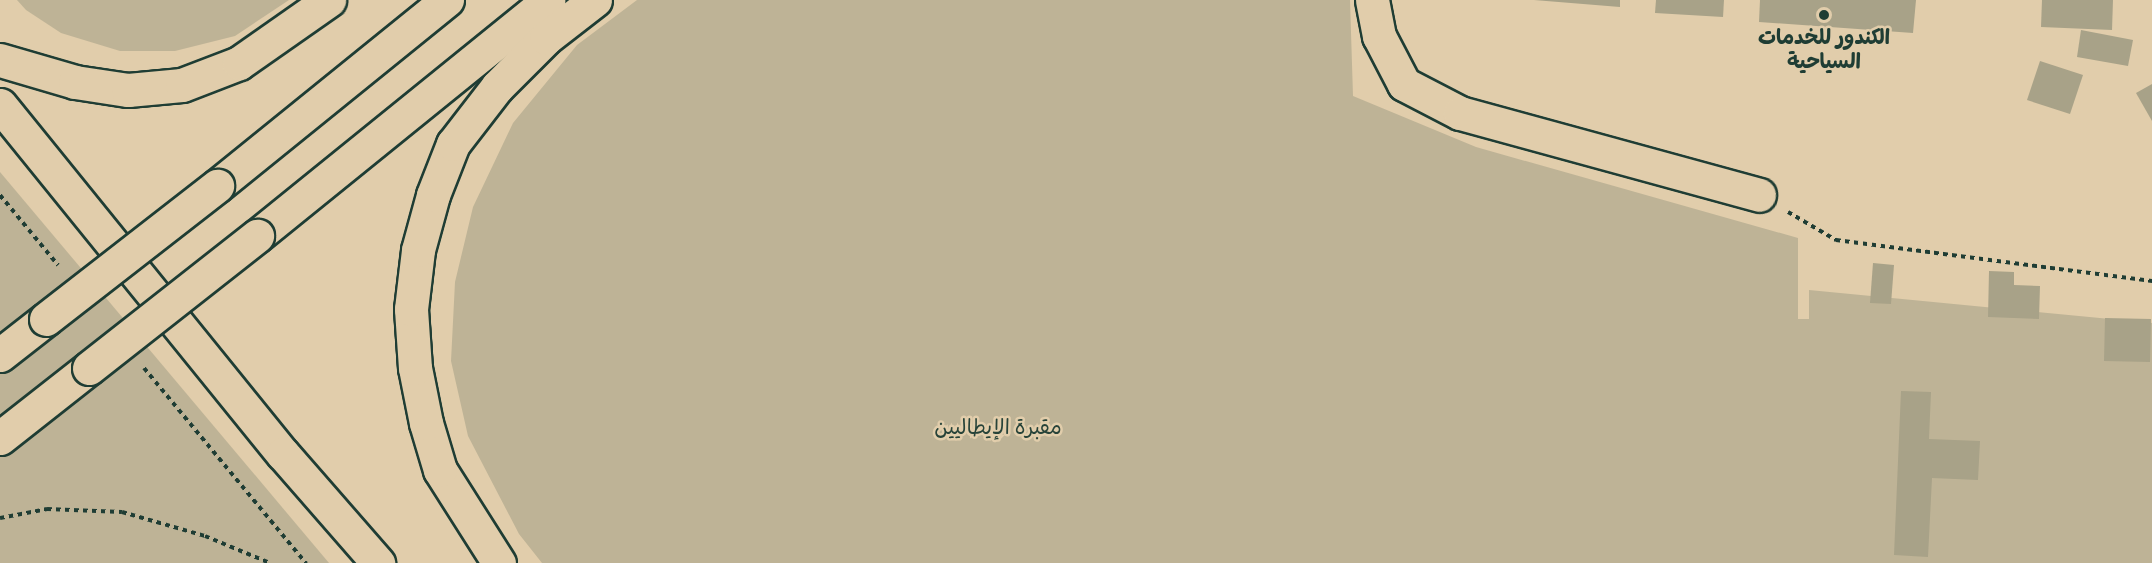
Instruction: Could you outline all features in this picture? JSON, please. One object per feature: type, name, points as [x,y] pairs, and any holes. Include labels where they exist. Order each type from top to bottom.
[{"type":"main road","points":[[0,60],[75,81],[128,90],[182,85],[239,63],[329,0]]},
{"type":"main road","points":[[0,355],[217,186],[447,0]]},
{"type":"main road","points":[[0,438],[257,236],[548,0]]},
{"type":"main road","points":[[453,144],[497,87],[546,39],[595,0]]},
{"type":"main road","points":[[1372,0],[1379,36],[1404,84],[1460,114],[1759,195]]},
{"type":"main road","points":[[492,45],[475,79],[433,195],[418,250],[411,309],[415,368],[426,423],[440,471],[499,563]]},
{"type":"main road","points":[[0,105],[284,454],[378,563]]},
{"type":"path","points":[[0,195],[61,269]]},
{"type":"path","points":[[1759,195],[1836,240],[2152,281]]},
{"type":"path","points":[[138,361],[306,563]]},
{"type":"path","points":[[0,518],[48,509],[122,512],[206,536],[270,563]]},
{"type":"green space","points":[[17,0],[289,0],[235,36],[175,51],[120,51],[61,33],[26,10]]},
{"type":"green space","name":"مقبرة الإيطاليين","points":[[637,0],[1350,0],[1353,96],[1476,147],[1798,238],[1798,319],[1809,319],[1809,290],[2152,323],[2152,563],[542,563],[519,534],[468,436],[451,361],[455,282],[473,207],[513,123],[577,45]]},
{"type":"green space","points":[[0,172],[329,563],[0,563]]},
{"type":"building","points":[[1534,0],[1620,0],[1620,7]]},
{"type":"building","points":[[1656,0],[1724,0],[1723,17],[1655,13]]},
{"type":"building","points":[[1760,0],[1916,0],[1913,33],[1759,22]]},
{"type":"building","points":[[2042,0],[2113,0],[2112,30],[2041,27]]},
{"type":"building","points":[[2081,30],[2133,40],[2128,66],[2077,57]]},
{"type":"building","points":[[2040,61],[2083,75],[2070,114],[2027,100]]},
{"type":"building","points":[[2152,84],[2152,121],[2136,93]]},
{"type":"building","points":[[1873,263],[1894,265],[1891,304],[1870,303]]},
{"type":"building","points":[[1989,271],[2014,272],[2014,285],[2040,286],[2039,319],[1988,317]]},
{"type":"building","points":[[2105,318],[2151,319],[2150,362],[2104,361]]},
{"type":"building","points":[[1901,391],[1931,392],[1929,439],[1980,441],[1978,480],[1932,478],[1928,557],[1894,555]]},
{"type":"place","name":"الكندور للخدمات السياحية","points":[[1824,15]]}]
